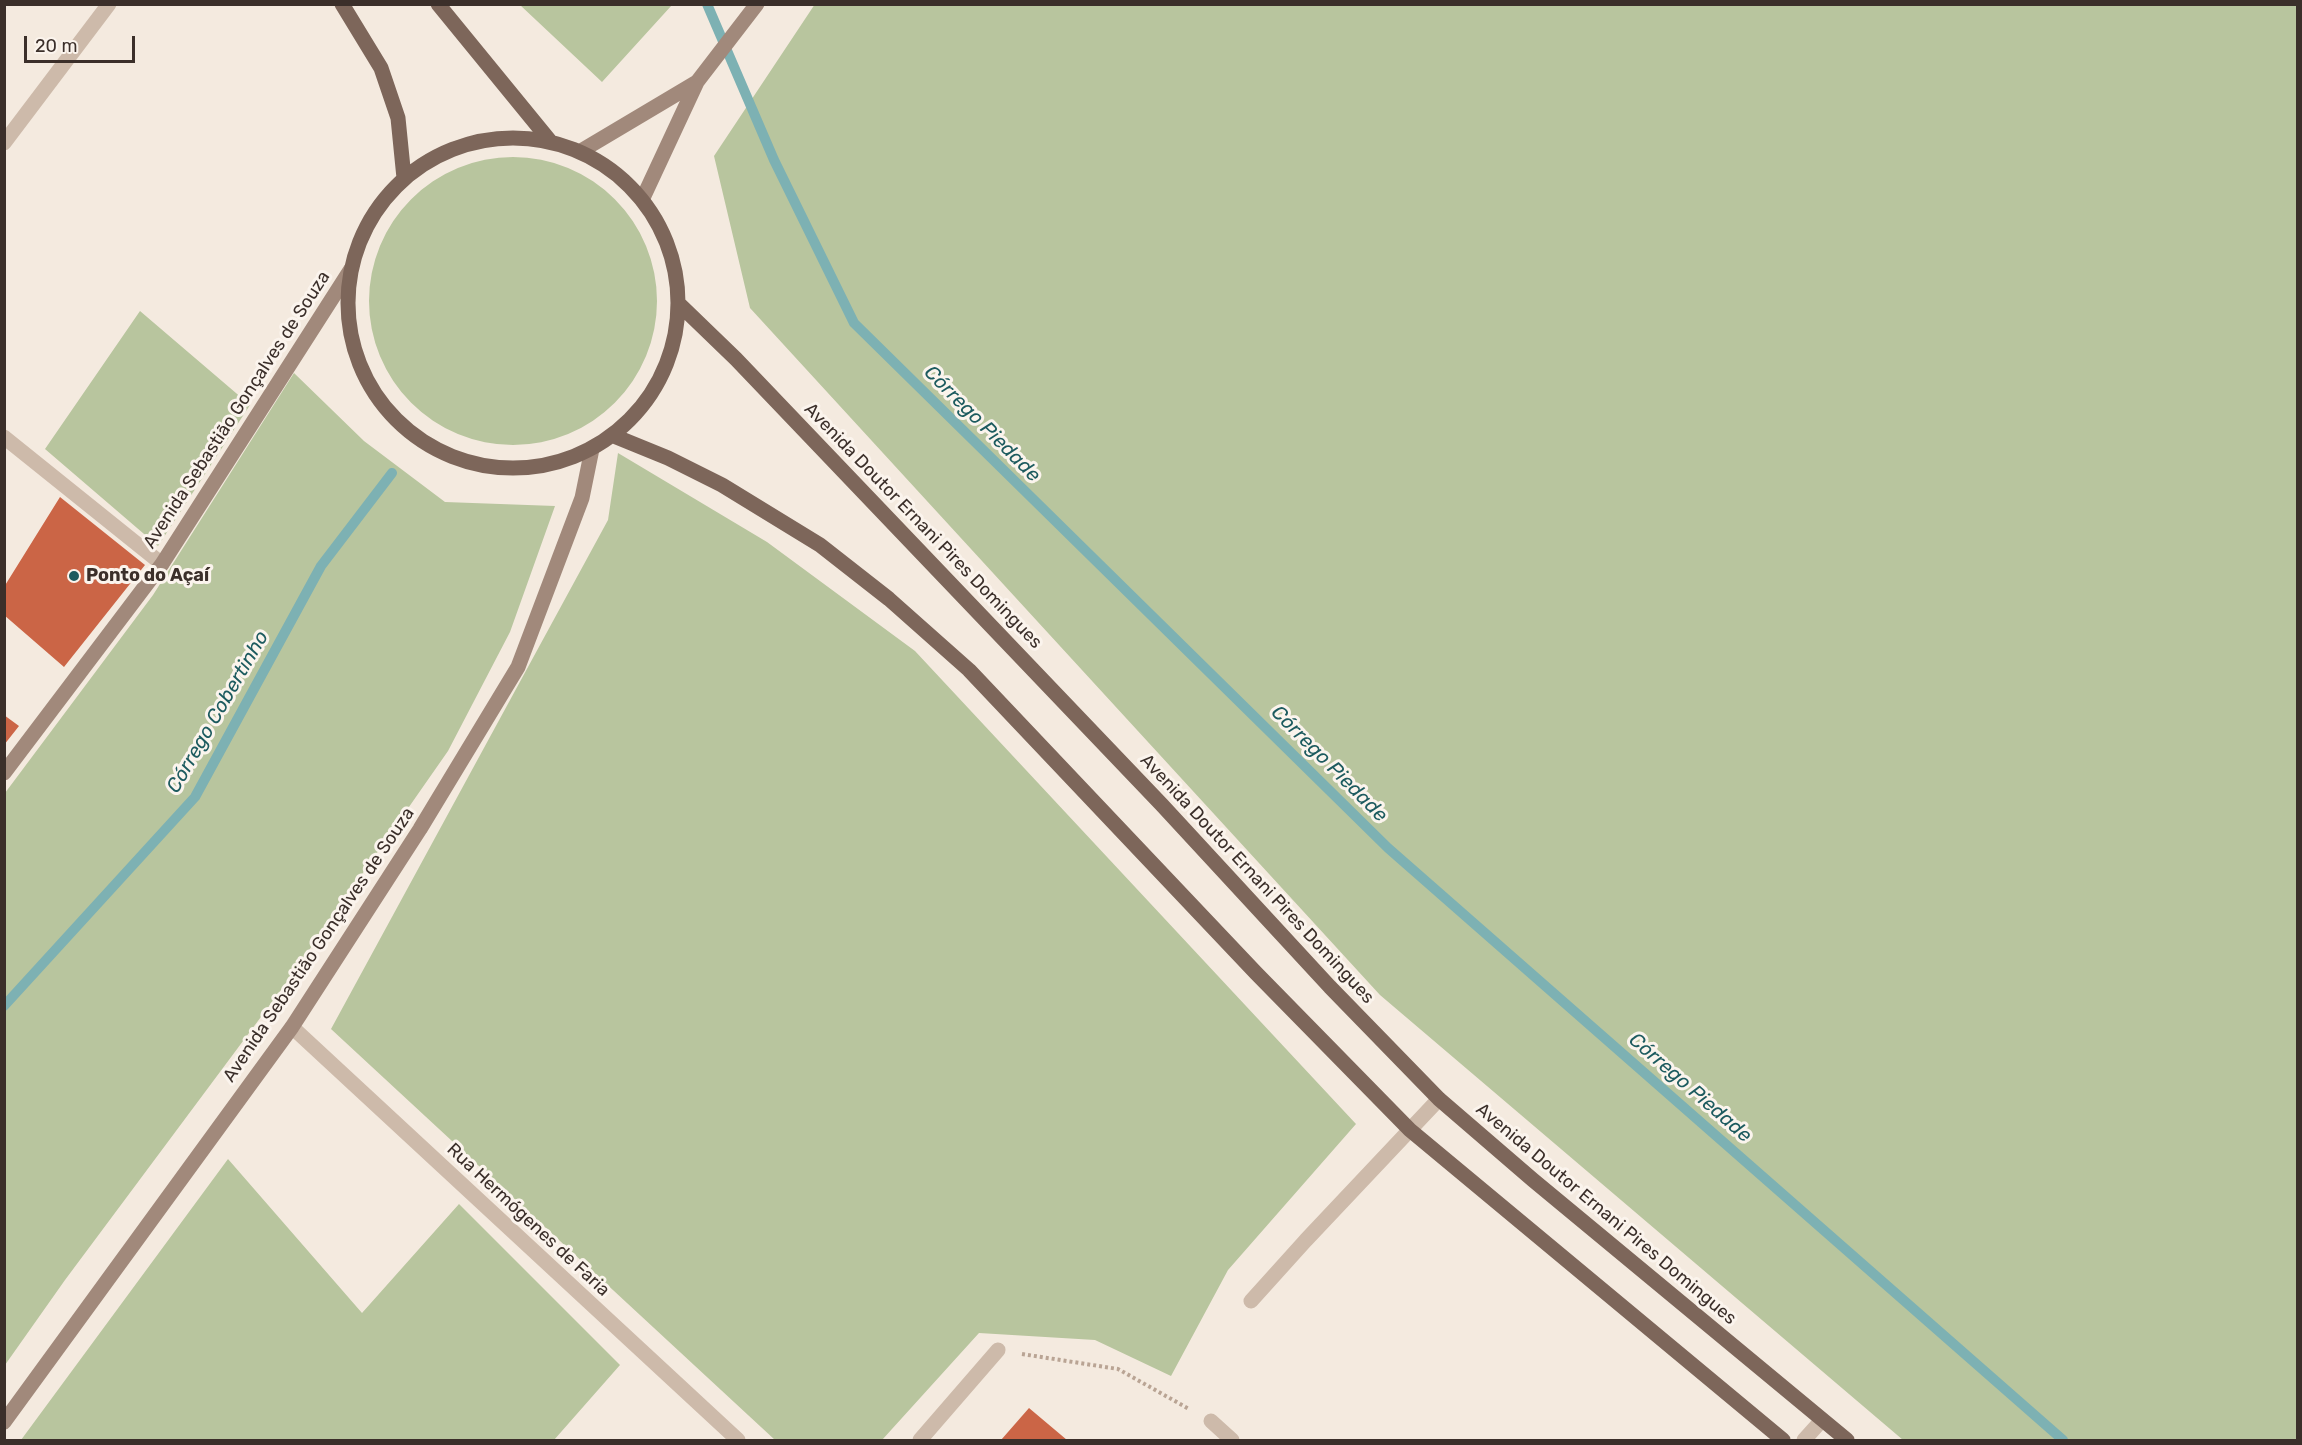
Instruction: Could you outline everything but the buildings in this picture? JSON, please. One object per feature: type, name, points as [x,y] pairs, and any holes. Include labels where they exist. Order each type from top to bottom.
[{"type":"main road","points":[[342,4],[381,68],[398,118],[404,178]]},
{"type":"main road","points":[[438,4],[550,141]]},
{"type":"main road","points":[[642,200],[697,82],[757,4]]},
{"type":"main road","points":[[581,151],[697,82]]},
{"type":"main road","points":[[498,137],[550,141],[581,151],[614,172],[642,200],[669,248],[678,303],[671,353],[649,399],[614,436],[592,449],[548,466],[501,469],[456,460],[414,437],[381,404],[358,362],[347,316],[351,269],[369,219],[404,178],[447,150],[498,137]]},
{"type":"main road","name":"Avenida Sebastião Gonçalves de Souza","points":[[4,773],[162,564],[351,269]]},
{"type":"main road","name":"Avenida Doutor Ernani Pires Domingues","points":[[678,303],[769,393],[1162,805],[1330,987],[1439,1099],[1533,1180],[1847,1440]]},
{"type":"main road","points":[[614,436],[668,458],[722,485],[820,545],[889,599],[969,670],[1256,972],[1410,1130],[1783,1440]]},
{"type":"main road","name":"Avenida Sebastião Gonçalves de Souza","points":[[4,1422],[292,1027],[420,829],[518,667],[582,498],[592,449]]},
{"type":"street","points":[[4,143],[109,4]]},
{"type":"street","points":[[4,437],[162,564]]},
{"type":"street","name":"Rua Hermógenes de Faria","points":[[292,1027],[738,1440]]},
{"type":"street","points":[[1251,1301],[1439,1099]]},
{"type":"street","points":[[920,1440],[998,1350]]},
{"type":"street","points":[[1804,1440],[1822,1420]]},
{"type":"street","points":[[1211,1421],[1232,1440]]},
{"type":"path","points":[[998,1350],[1118,1369],[1211,1421]]},
{"type":"green space","points":[[815,4],[2297,5],[2297,1440],[1903,1440],[1380,995],[750,308],[714,156]]},
{"type":"green space","points":[[520,5],[672,5],[602,82]]},
{"type":"green space","points":[[499,157],[527,157],[555,163],[581,174],[615,199],[633,221],[646,246],[657,287],[657,315],[646,356],[633,381],[615,403],[593,421],[555,439],[527,445],[499,445],[471,439],[445,428],[411,403],[393,381],[375,343],[369,315],[369,287],[375,259],[386,233],[411,199],[433,181],[471,163]]},
{"type":"green space","points":[[140,311],[250,405],[158,546],[45,449]]},
{"type":"green space","points":[[294,373],[364,441],[445,502],[555,506],[510,632],[448,751],[284,986],[65,1280],[5,1365],[5,793],[153,595]]},
{"type":"green space","points":[[618,453],[767,542],[915,651],[1356,1124],[1228,1270],[1171,1376],[1095,1340],[979,1333],[882,1440],[775,1440],[331,1029],[608,520]]},
{"type":"green space","points":[[228,1159],[362,1313],[459,1204],[620,1365],[554,1440],[21,1440]]},
{"type":"waterway","name":"Córrego Piedade","points":[[707,4],[774,160],[854,323],[1388,848],[2063,1440]]},
{"type":"waterway","name":"Córrego Cobertinho","points":[[4,1006],[195,797],[321,566],[392,473]]},
{"type":"place","name":"Ponto do Açaí","points":[[74,576]]}]
